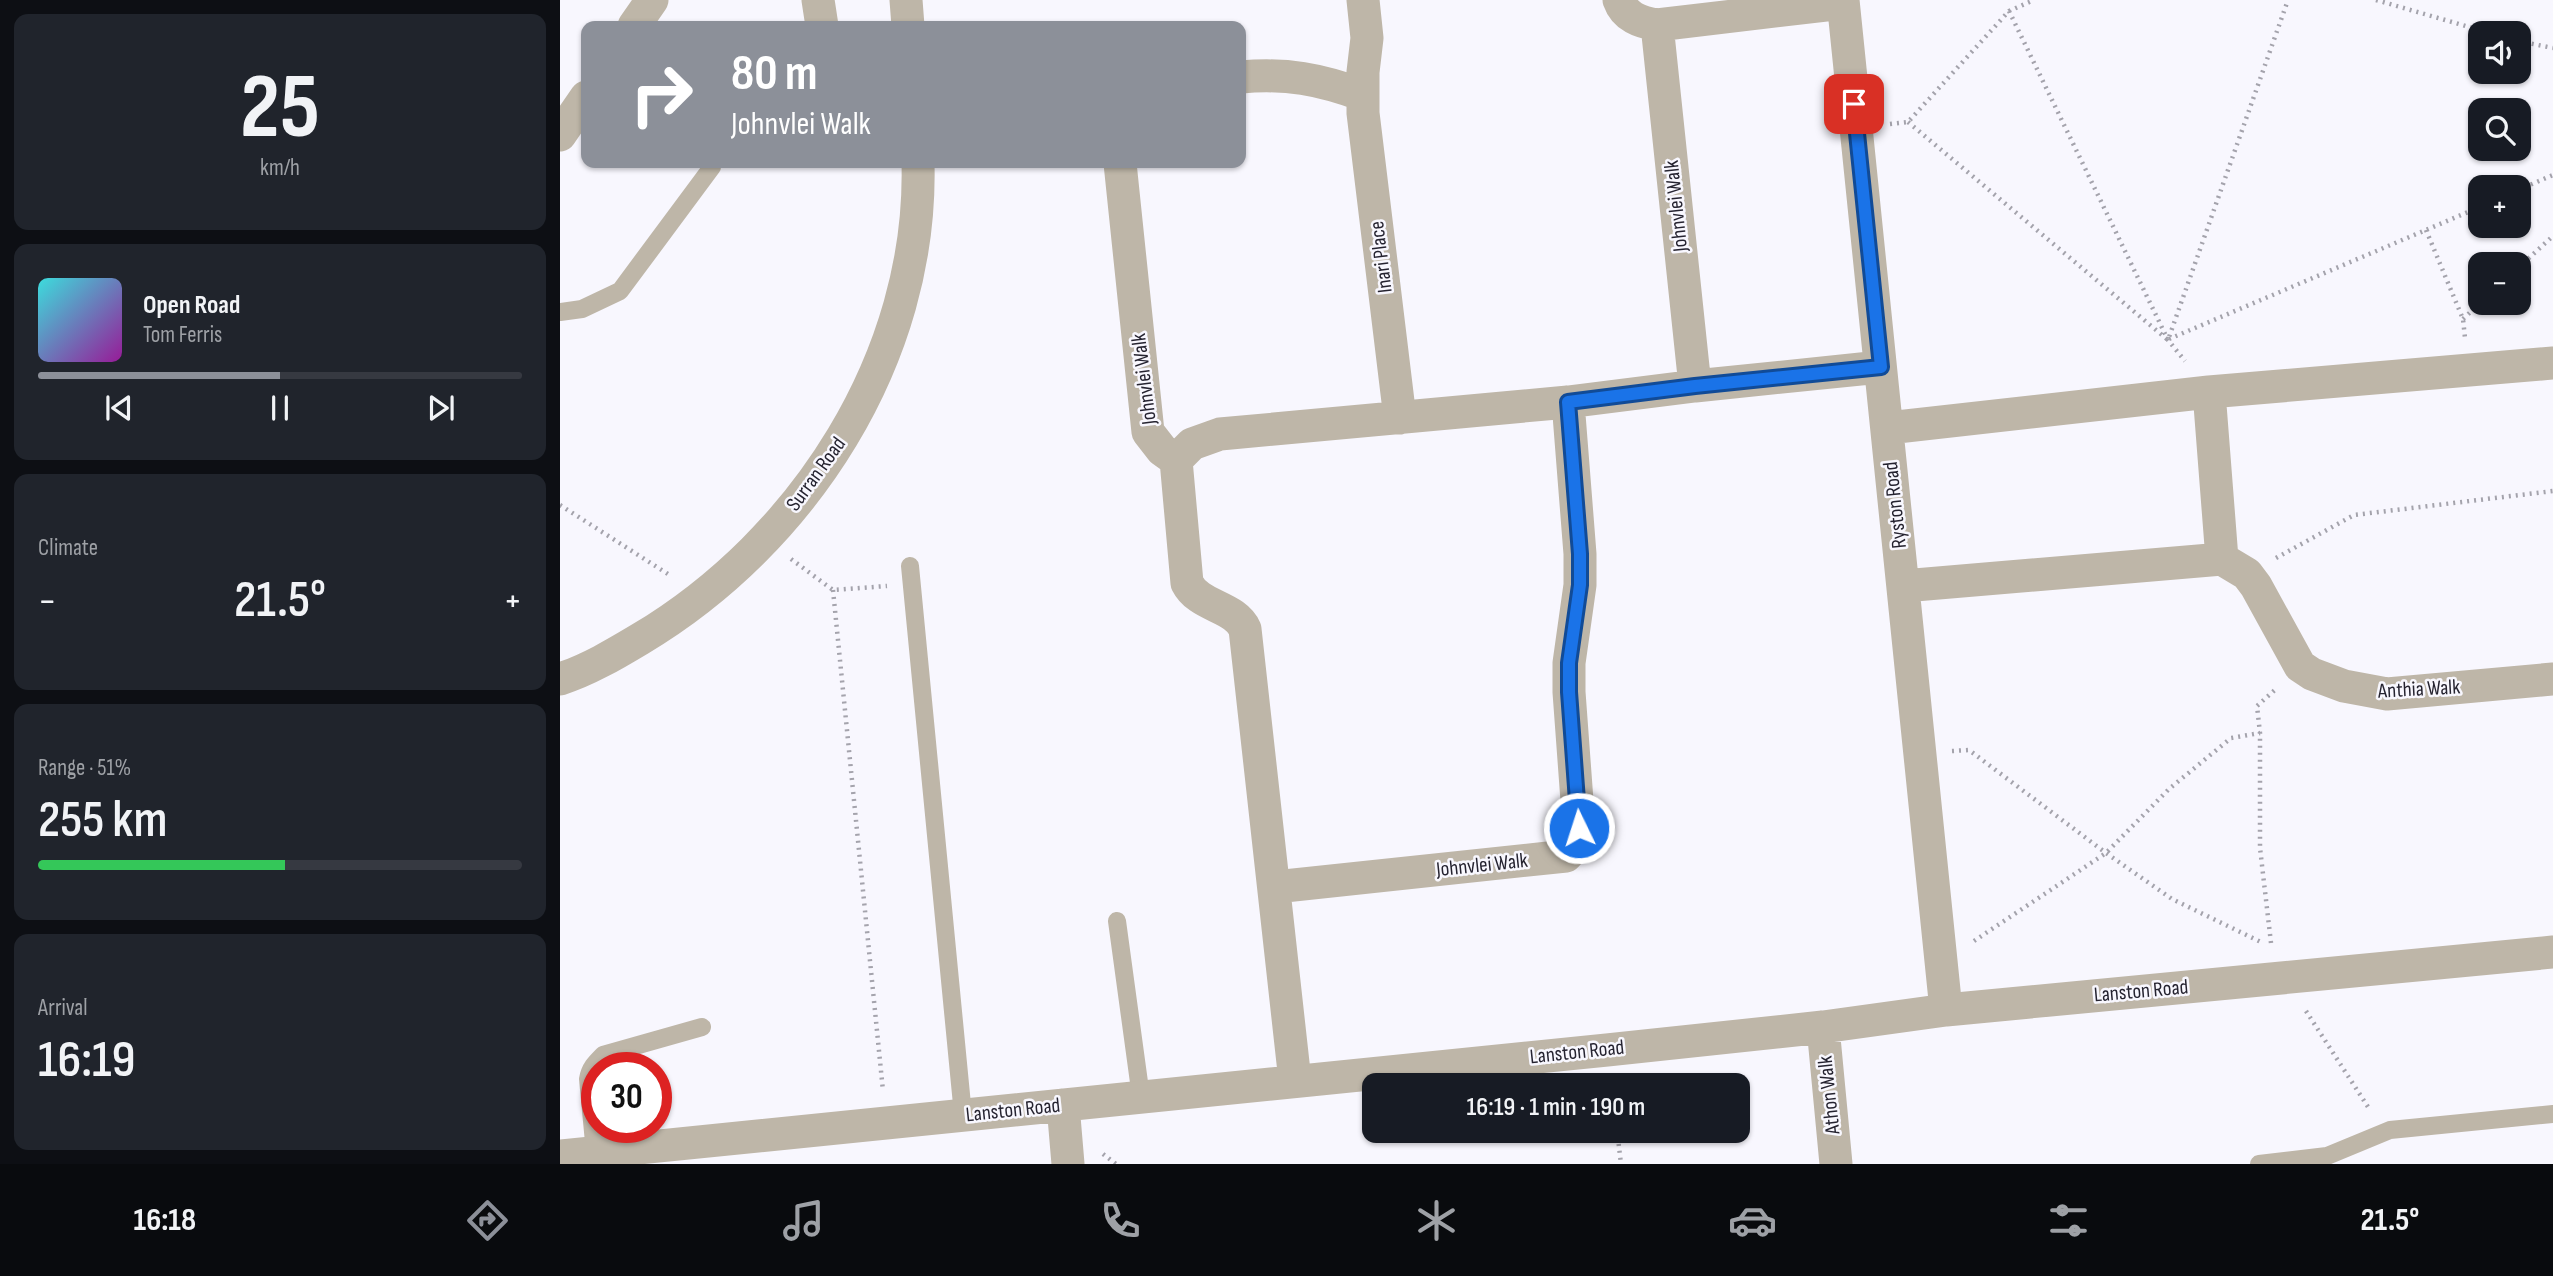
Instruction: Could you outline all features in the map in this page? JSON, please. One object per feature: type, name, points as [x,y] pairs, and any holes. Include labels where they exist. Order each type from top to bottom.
[{"type":"street","points":[[637,21],[652,0]]},
{"type":"street","points":[[818,0],[821,21]]},
{"type":"street","points":[[906,0],[908,21]]},
{"type":"street","name":"Inari Place","points":[[1363,0],[1367,38],[1363,95],[1400,418]]},
{"type":"street","points":[[1619,0],[1622,8],[1638,22],[1657,25],[1843,1]]},
{"type":"street","name":"Ryston Road","points":[[1843,1],[1946,1010]]},
{"type":"street","name":"Johnvlei Walk","points":[[1657,25],[1695,386]]},
{"type":"street","points":[[1246,76],[1271,74],[1294,76],[1317,80],[1363,95]]},
{"type":"street","points":[[560,135],[581,104]]},
{"type":"street","name":"Surran Road","points":[[560,679],[621,650],[672,620],[721,581],[765,540],[803,496],[832,455],[858,412],[880,362],[899,308],[912,252],[919,195],[918,168]]},
{"type":"street","name":"Johnvlei Walk","points":[[1121,168],[1148,432],[1162,450],[1176,460]]},
{"type":"street","points":[[1888,428],[2209,392],[2553,363]]},
{"type":"street","points":[[1295,1081],[1245,626],[1195,596],[1187,583],[1176,460],[1192,444],[1220,435],[1568,402],[1881,367]]},
{"type":"street","points":[[2209,392],[2234,567],[2262,593],[2300,666]]},
{"type":"street","name":"Johnvlei Walk","points":[[1275,887],[1566,856],[1575,846],[1579,828],[1569,663],[1580,585],[1580,554],[1568,402]]},
{"type":"street","points":[[1903,586],[2234,567]]},
{"type":"street","name":"Anthia Walk","points":[[2300,666],[2312,674],[2344,686],[2387,694],[2553,679]]},
{"type":"street","name":"Lanston Road","points":[[560,1156],[1823,1027],[1946,1010],[2553,952]]},
{"type":"street","name":"Athon Walk","points":[[1823,1027],[1836,1164]]},
{"type":"street","points":[[1063,1105],[1069,1164]]},
{"type":"lane","points":[[560,312],[582,309],[620,291],[711,168]]},
{"type":"lane","points":[[911,575],[963,1115]]},
{"type":"lane","points":[[1117,921],[1141,1097]]},
{"type":"lane","points":[[595,1153],[588,1079],[590,1069],[596,1061],[603,1055],[702,1027]]},
{"type":"lane","points":[[2259,1164],[2327,1156],[2384,1131],[2553,1114]]},
{"type":"path","points":[[1856,130],[1908,122],[2009,11],[2034,0]]},
{"type":"path","points":[[2168,340],[2288,0]]},
{"type":"path","points":[[2376,0],[2468,27]]},
{"type":"path","points":[[2009,11],[2168,340]]},
{"type":"path","points":[[2531,44],[2553,48]]},
{"type":"path","points":[[1908,122],[2168,340],[2209,392]]},
{"type":"path","points":[[2531,184],[2553,175]]},
{"type":"path","points":[[2168,340],[2468,212]]},
{"type":"path","points":[[2427,230],[2463,319],[2469,370]]},
{"type":"path","points":[[2531,256],[2553,236]]},
{"type":"path","points":[[2463,319],[2468,314]]},
{"type":"path","points":[[2234,567],[2354,515],[2553,491]]},
{"type":"path","points":[[560,505],[673,578],[721,581]]},
{"type":"path","points":[[765,540],[833,590],[911,575]]},
{"type":"path","points":[[833,590],[886,1123]]},
{"type":"path","points":[[1921,753],[1969,750],[2172,899],[2271,948],[2260,848],[2258,706],[2300,666]]},
{"type":"path","points":[[1941,956],[1971,943],[2106,852],[2169,789],[2231,738],[2260,733]]},
{"type":"path","points":[[2284,977],[2384,1131]]},
{"type":"path","points":[[1619,1143],[1621,1164]]},
{"type":"route","points":[[1579,828],[1569,663],[1580,585],[1580,554],[1568,402],[1881,367],[1854,104]]}]
